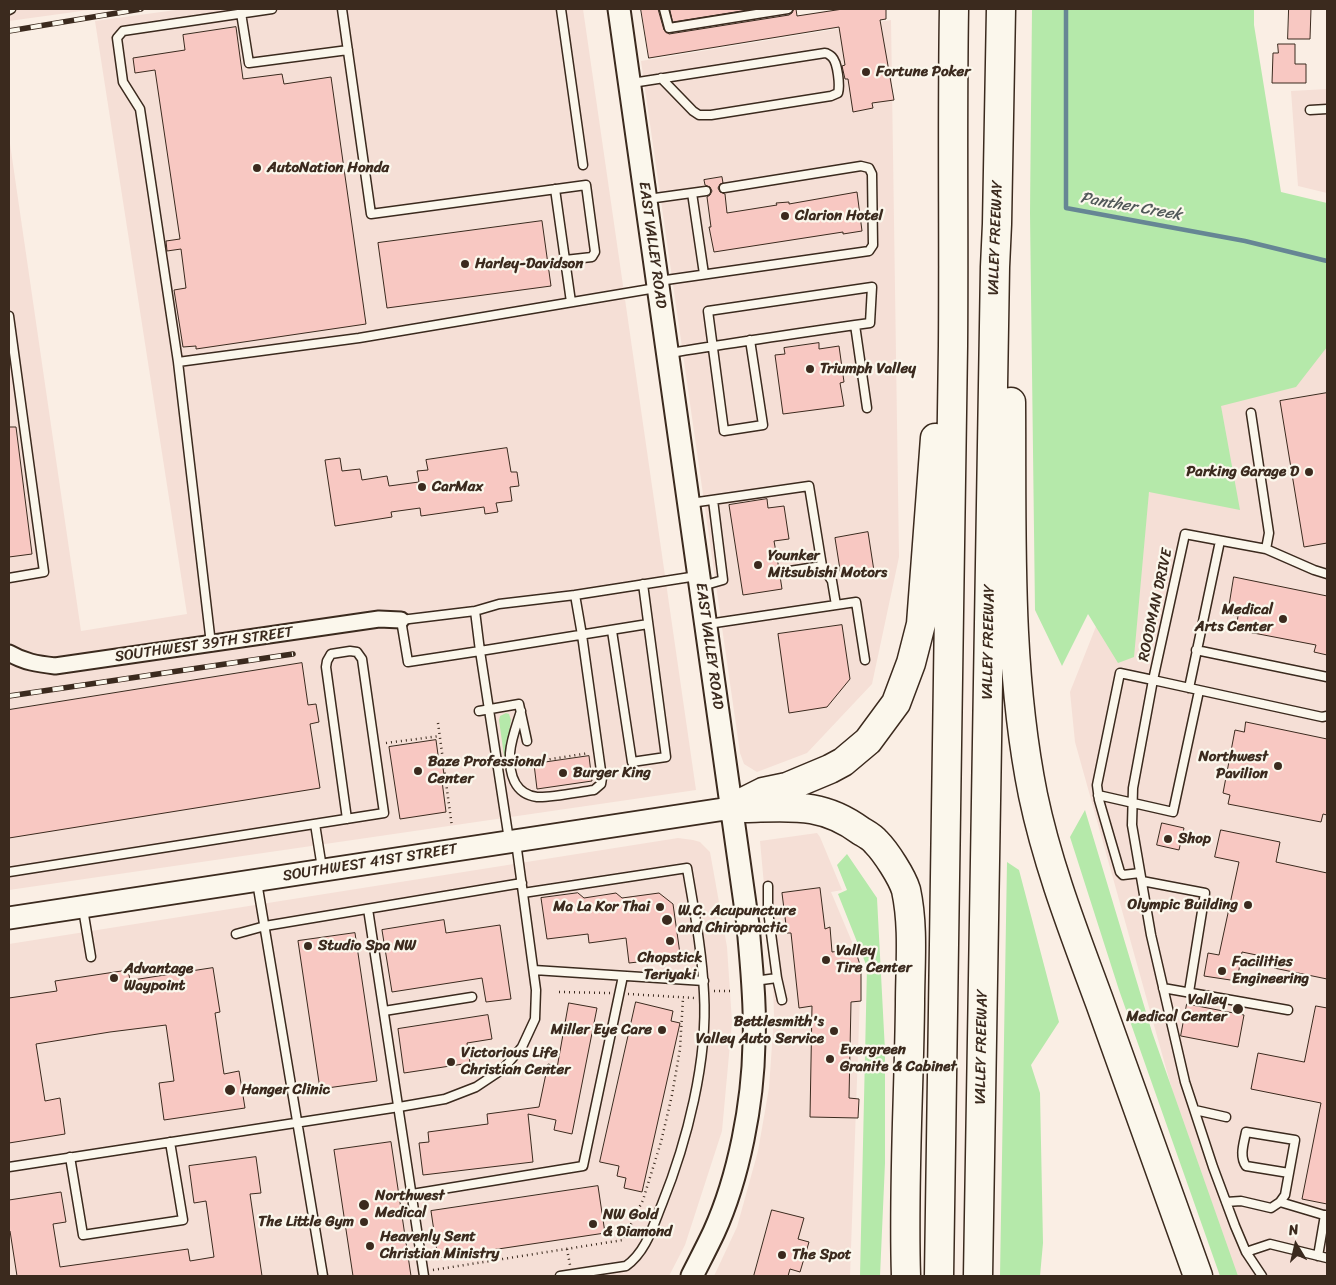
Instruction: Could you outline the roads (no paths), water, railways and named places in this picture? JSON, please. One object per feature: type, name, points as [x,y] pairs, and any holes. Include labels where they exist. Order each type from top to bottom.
[{"type":"highway","points":[[940,1276],[953,326],[952,131],[954,9]]},
{"type":"highway","points":[[967,1276],[987,9]]},
{"type":"highway","name":"VALLEY FREEWAY","points":[[978,1276],[994,287],[1001,9]]},
{"type":"highway","points":[[732,808],[763,792],[787,787],[830,770],[855,752],[879,728],[896,703],[911,663],[921,624],[936,428],[940,192],[952,131]]},
{"type":"highway","points":[[997,224],[1010,264],[1014,637],[1025,751],[1033,795],[1044,844],[1066,910],[1198,1276]]},
{"type":"highway","points":[[732,808],[818,809],[835,815],[851,823],[875,841],[889,857],[905,888],[910,928],[910,1081],[904,1234],[906,1276]]},
{"type":"main road","name":"EAST VALLEY ROAD","points":[[619,9],[732,808],[758,907],[762,941],[752,982],[754,1043],[748,1112],[741,1146],[715,1231],[692,1276]]},
{"type":"main road","name":"SOUTHWEST 41ST STREET","points":[[9,918],[732,808]]},
{"type":"street","name":"SOUTHWEST 39TH STREET","points":[[10,655],[35,664],[55,666],[379,619],[400,620]]},
{"type":"lane","points":[[211,644],[178,362],[140,109],[123,82],[117,38],[123,31],[272,9]]},
{"type":"lane","points":[[342,9],[371,214],[586,185],[595,252],[592,257],[565,260]]},
{"type":"lane","points":[[560,9],[583,165]]},
{"type":"lane","points":[[664,9],[669,28],[788,9]]},
{"type":"lane","points":[[241,13],[249,63],[348,50]]},
{"type":"lane","points":[[630,83],[661,78],[825,53],[832,56],[835,62],[839,86],[838,93],[831,96],[711,115],[699,115],[693,112],[661,78]]},
{"type":"lane","points":[[1310,110],[1327,109]]},
{"type":"lane","points":[[178,362],[359,338],[571,302],[704,274],[869,251],[872,245],[872,174],[868,168],[861,166],[724,188]]},
{"type":"lane","points":[[555,189],[571,302]]},
{"type":"lane","points":[[646,200],[706,190]]},
{"type":"lane","points":[[692,193],[704,274]]},
{"type":"lane","points":[[668,353],[713,346],[750,340],[870,323],[872,287],[708,311],[713,346],[724,431],[763,425],[750,340]]},
{"type":"lane","points":[[9,316],[44,572],[9,578]]},
{"type":"lane","points":[[855,325],[867,408]]},
{"type":"lane","points":[[1251,413],[1269,533],[1266,550]]},
{"type":"lane","points":[[689,504],[809,486],[822,566],[832,581],[836,606]]},
{"type":"lane","points":[[648,624],[408,662],[400,620],[475,611],[500,604],[644,584],[723,580],[713,500]]},
{"type":"lane","name":"ROODMAN DRIVE","points":[[1153,680],[1185,534],[1266,550],[1327,574]]},
{"type":"lane","points":[[1189,688],[1220,541]]},
{"type":"lane","points":[[783,572],[822,566]]},
{"type":"lane","points":[[612,630],[632,762],[666,757],[644,584]]},
{"type":"lane","points":[[521,711],[510,752],[513,779],[518,790],[538,797],[594,790],[601,784],[602,778],[596,731],[575,595]]},
{"type":"lane","points":[[706,624],[856,602],[865,660]]},
{"type":"lane","points":[[9,1167],[399,1107],[444,1098],[476,1087],[503,1069],[522,1047],[535,1019],[536,990],[534,970],[522,883],[489,709],[475,611]]},
{"type":"lane","points":[[1196,650],[1327,677]]},
{"type":"lane","points":[[9,872],[347,819],[384,813],[362,659],[357,652],[350,651],[331,654],[326,667],[347,819]]},
{"type":"lane","points":[[1189,992],[1205,893],[1141,877],[1123,875],[1120,872],[1098,795],[1097,785],[1120,673],[1322,717],[1327,716]]},
{"type":"lane","points":[[1153,680],[1133,788],[1132,825],[1151,935],[1185,1082],[1226,1202],[1246,1252],[1262,1276]]},
{"type":"lane","points":[[1098,795],[1173,812],[1199,691]]},
{"type":"lane","points":[[478,711],[519,704],[527,741]]},
{"type":"lane","points":[[315,824],[322,870]]},
{"type":"lane","points":[[523,893],[687,868],[700,940],[704,981],[704,1021],[691,1112],[667,1190],[646,1243],[633,1261],[626,1266],[560,1276]]},
{"type":"lane","points":[[257,880],[322,1276]]},
{"type":"lane","points":[[236,934],[264,926],[522,883]]},
{"type":"lane","points":[[758,907],[768,886]]},
{"type":"lane","points":[[82,906],[91,956]]},
{"type":"lane","points":[[368,909],[424,1276]]},
{"type":"lane","points":[[762,941],[778,978],[782,1000]]},
{"type":"lane","points":[[534,970],[704,981]]},
{"type":"lane","points":[[412,1194],[583,1166],[623,976]]},
{"type":"lane","points":[[752,982],[778,978]]},
{"type":"lane","points":[[1163,988],[1288,1010]]},
{"type":"lane","points":[[384,1011],[472,997]]},
{"type":"lane","points":[[1195,1110],[1226,1117]]},
{"type":"lane","points":[[1226,1202],[1241,1201],[1271,1208],[1280,1202],[1285,1195],[1289,1173],[1295,1140],[1246,1132],[1242,1154],[1246,1166],[1289,1173]]},
{"type":"lane","points":[[70,1157],[83,1235],[183,1220],[170,1142]]},
{"type":"lane","points":[[1280,1202],[1326,1216],[1318,1256]]},
{"type":"lane","points":[[1246,1252],[1270,1244],[1327,1258]]},
{"type":"waterway","name":"Panther Creek","points":[[1066,9],[1066,208],[1245,241],[1327,261]]},
{"type":"railway","points":[[9,31],[141,9]]},
{"type":"railway","points":[[9,696],[293,654]]},
{"type":"place","name":"Fortune Poker","points":[[866,72]]},
{"type":"place","name":"AutoNation Honda","points":[[257,168]]},
{"type":"place","name":"Clarion Hotel","points":[[785,216]]},
{"type":"place","name":"Harley-Davidson","points":[[465,264]]},
{"type":"place","name":"Triumph Valley","points":[[810,369]]},
{"type":"place","name":"Parking Garage D","points":[[1309,472]]},
{"type":"place","name":"CarMax","points":[[422,487]]},
{"type":"place","name":"Younker Mitsubishi Motors","points":[[758,565]]},
{"type":"place","name":"Medical Arts Center","points":[[1283,619]]},
{"type":"place","name":"Northwest Pavilion","points":[[1278,766]]},
{"type":"place","name":"Baze Professional Center","points":[[418,771]]},
{"type":"place","name":"Burger King","points":[[563,773]]},
{"type":"place","name":"Shop","points":[[1168,839]]},
{"type":"place","name":"Olympic Building","points":[[1248,905]]},
{"type":"place","name":"Ma La Kor Thai","points":[[660,907]]},
{"type":"place","name":"W.C. Acupuncture and Chiropractic","points":[[667,920]]},
{"type":"place","name":"Chopstick Teriyaki","points":[[670,941]]},
{"type":"place","name":"Studio Spa NW","points":[[308,946]]},
{"type":"place","name":"Valley Tire Center","points":[[826,960]]},
{"type":"place","name":"Facilities Engineering","points":[[1222,971]]},
{"type":"place","name":"Advantage Waypoint","points":[[114,978]]},
{"type":"place","name":"Valley Medical Center","points":[[1238,1009]]},
{"type":"place","name":"Miller Eye Care","points":[[662,1030]]},
{"type":"place","name":"Bettlesmith's Valley Auto Service","points":[[834,1031]]},
{"type":"place","name":"Evergreen Granite & Cabinet","points":[[830,1059]]},
{"type":"place","name":"Victorious Life Christian Center","points":[[451,1062]]},
{"type":"place","name":"Hanger Clinic","points":[[230,1090]]},
{"type":"place","name":"Northwest Medical","points":[[364,1205]]},
{"type":"place","name":"The Little Gym","points":[[364,1222]]},
{"type":"place","name":"NW Gold & Diamond","points":[[593,1224]]},
{"type":"place","name":"Heavenly Sent Christian Ministry","points":[[370,1246]]},
{"type":"place","name":"The Spot","points":[[782,1255]]}]
